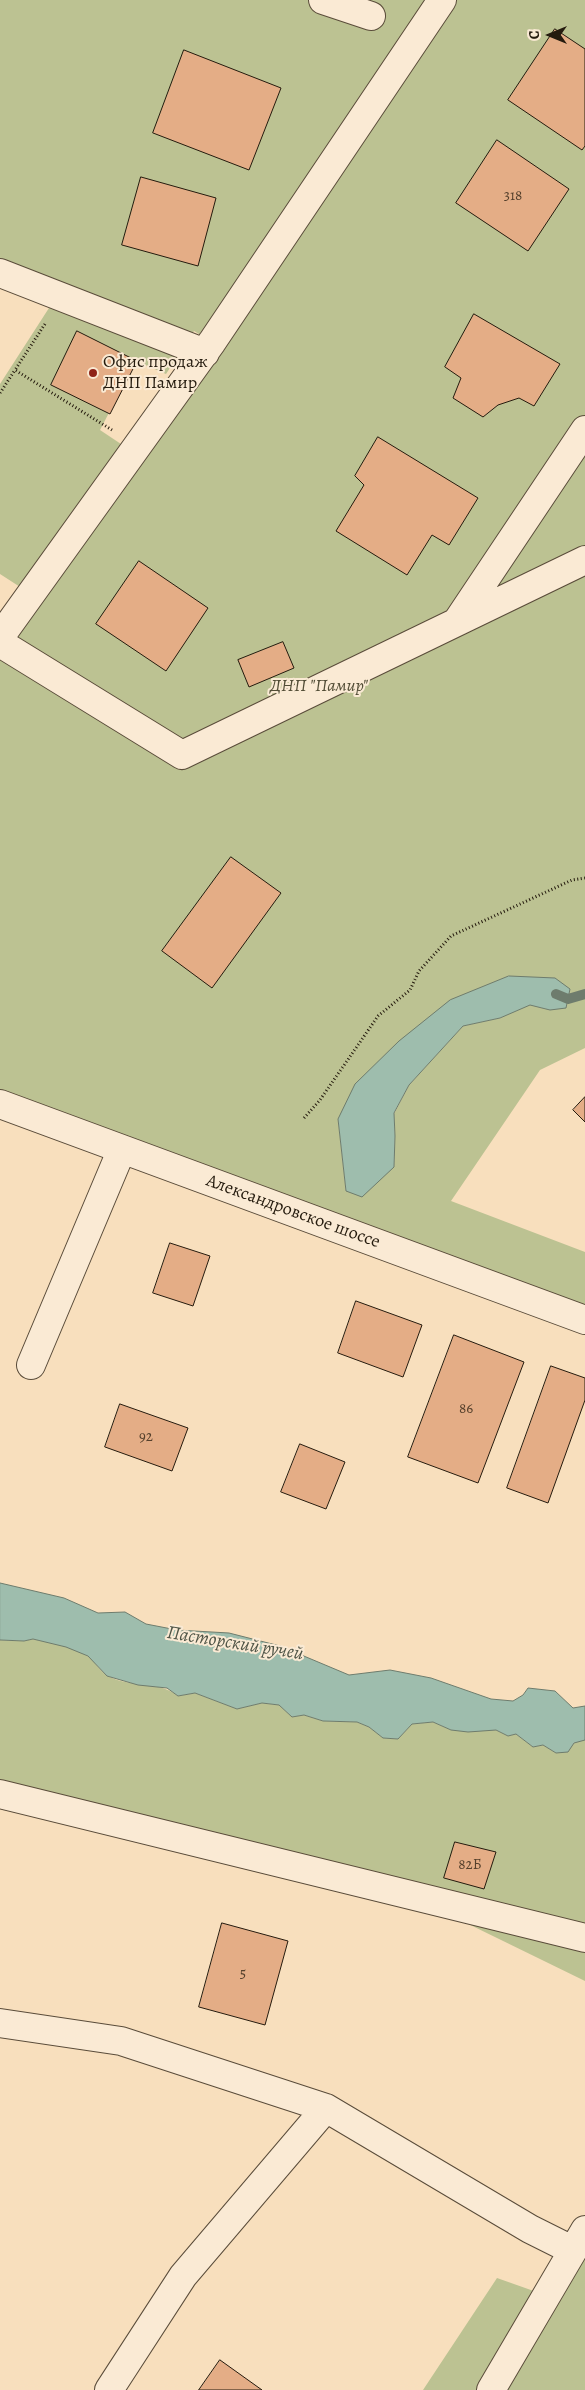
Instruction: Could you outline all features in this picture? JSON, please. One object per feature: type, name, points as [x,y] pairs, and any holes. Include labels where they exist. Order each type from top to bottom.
[{"type":"street","points":[[323,0],[371,16]]},
{"type":"street","points":[[0,637],[205,352],[442,0]]},
{"type":"street","points":[[0,273],[205,352]]},
{"type":"street","points":[[458,621],[585,430]]},
{"type":"street","points":[[0,643],[182,755],[585,560]]},
{"type":"street","name":"Александровское шоссе","points":[[0,1104],[585,1320]]},
{"type":"street","points":[[30,1365],[122,1149]]},
{"type":"street","points":[[0,1794],[585,1938]]},
{"type":"street","points":[[0,2023],[121,2041],[326,2108],[530,2229],[578,2240],[491,2390]]},
{"type":"street","points":[[109,2390],[183,2276],[326,2108]]},
{"type":"path","points":[[0,394],[62,296]]},
{"type":"path","points":[[15,370],[138,446]]},
{"type":"path","points":[[304,1118],[320,1100],[378,1016],[410,990],[419,971],[451,936],[572,880],[585,878]]},
{"type":"green space","name":"ДНП \"Памир\"","points":[[0,0],[585,0],[585,1048],[540,1070],[451,1201],[585,1252],[585,1319],[0,1104],[0,637],[31,594],[0,574],[0,384],[58,294],[0,273]],"holes":[[[194,331],[212,342],[133,452],[100,430],[136,361],[166,374]],[[509,976],[550,1010],[530,1004],[500,1018],[463,1026],[409,1085],[394,1114],[394,1167],[346,1191],[338,1119]]]},
{"type":"green space","points":[[33,1639],[62,1645],[83,1653],[105,1674],[117,1680],[162,1688],[178,1696],[195,1693],[237,1709],[262,1703],[279,1705],[292,1717],[304,1715],[323,1721],[357,1722],[369,1727],[383,1738],[398,1739],[412,1724],[433,1722],[451,1730],[496,1730],[508,1736],[516,1734],[533,1747],[543,1745],[556,1753],[582,1739],[585,1740],[585,1981],[454,1917],[0,1805],[0,1640],[24,1641]]},
{"type":"green space","points":[[585,2232],[585,2390],[423,2390],[497,2278],[545,2295]]},
{"type":"water","points":[[509,976],[555,978],[570,989],[566,1008],[550,1010],[530,1005],[500,1018],[463,1026],[409,1085],[394,1113],[394,1167],[362,1197],[346,1191],[338,1119],[355,1084],[399,1041],[450,1000]]},
{"type":"water","name":"Пасторский ручей","points":[[0,1583],[64,1598],[98,1613],[125,1612],[146,1624],[177,1630],[229,1633],[280,1646],[349,1675],[390,1670],[431,1678],[491,1699],[513,1701],[523,1695],[528,1688],[555,1691],[573,1708],[585,1706],[585,1740],[574,1743],[568,1752],[556,1753],[543,1745],[533,1747],[516,1734],[508,1736],[496,1730],[468,1732],[451,1730],[433,1722],[412,1724],[398,1739],[383,1738],[369,1727],[357,1722],[323,1721],[304,1715],[292,1717],[279,1705],[262,1703],[237,1709],[195,1693],[178,1696],[167,1688],[138,1685],[107,1676],[88,1656],[66,1647],[33,1639],[24,1641],[0,1640]]},
{"type":"building","points":[[555,29],[585,49],[585,146],[582,150],[508,100]]},
{"type":"building","points":[[184,50],[281,88],[249,170],[153,133]]},
{"type":"building","points":[[497,140],[569,189],[528,251],[456,203]]},
{"type":"building","points":[[141,177],[216,198],[198,266],[122,245]]},
{"type":"building","points":[[474,314],[560,364],[534,406],[519,398],[498,405],[483,417],[453,398],[461,378],[445,367]]},
{"type":"building","name":"Офис продаж ДНП Памир","points":[[77,331],[137,361],[110,414],[51,385]]},
{"type":"building","points":[[378,437],[478,498],[449,545],[432,535],[407,575],[336,531],[364,485],[355,476]]},
{"type":"building","points":[[139,561],[208,608],[166,671],[96,624]]},
{"type":"building","points":[[283,642],[294,668],[249,687],[238,660]]},
{"type":"building","points":[[231,857],[281,893],[212,988],[162,951]]},
{"type":"building","points":[[585,1097],[585,1122],[573,1110]]},
{"type":"building","points":[[170,1243],[210,1256],[193,1306],[153,1293]]},
{"type":"building","points":[[356,1301],[422,1325],[403,1377],[338,1353]]},
{"type":"building","points":[[454,1335],[524,1362],[478,1483],[408,1457]]},
{"type":"building","points":[[551,1366],[585,1378],[585,1400],[548,1503],[507,1488]]},
{"type":"building","points":[[120,1404],[188,1428],[172,1471],[105,1447]]},
{"type":"building","points":[[300,1444],[345,1462],[326,1509],[281,1492]]},
{"type":"building","points":[[455,1842],[496,1852],[484,1889],[444,1878]]},
{"type":"building","points":[[222,1923],[288,1941],[265,2025],[199,2007]]},
{"type":"building","points":[[220,2360],[262,2390],[199,2390]]},
{"type":"waterway","points":[[556,994],[568,999],[585,994]]},
{"type":"place","name":"Офис продаж ДНП Памир","points":[[93,373]]}]
